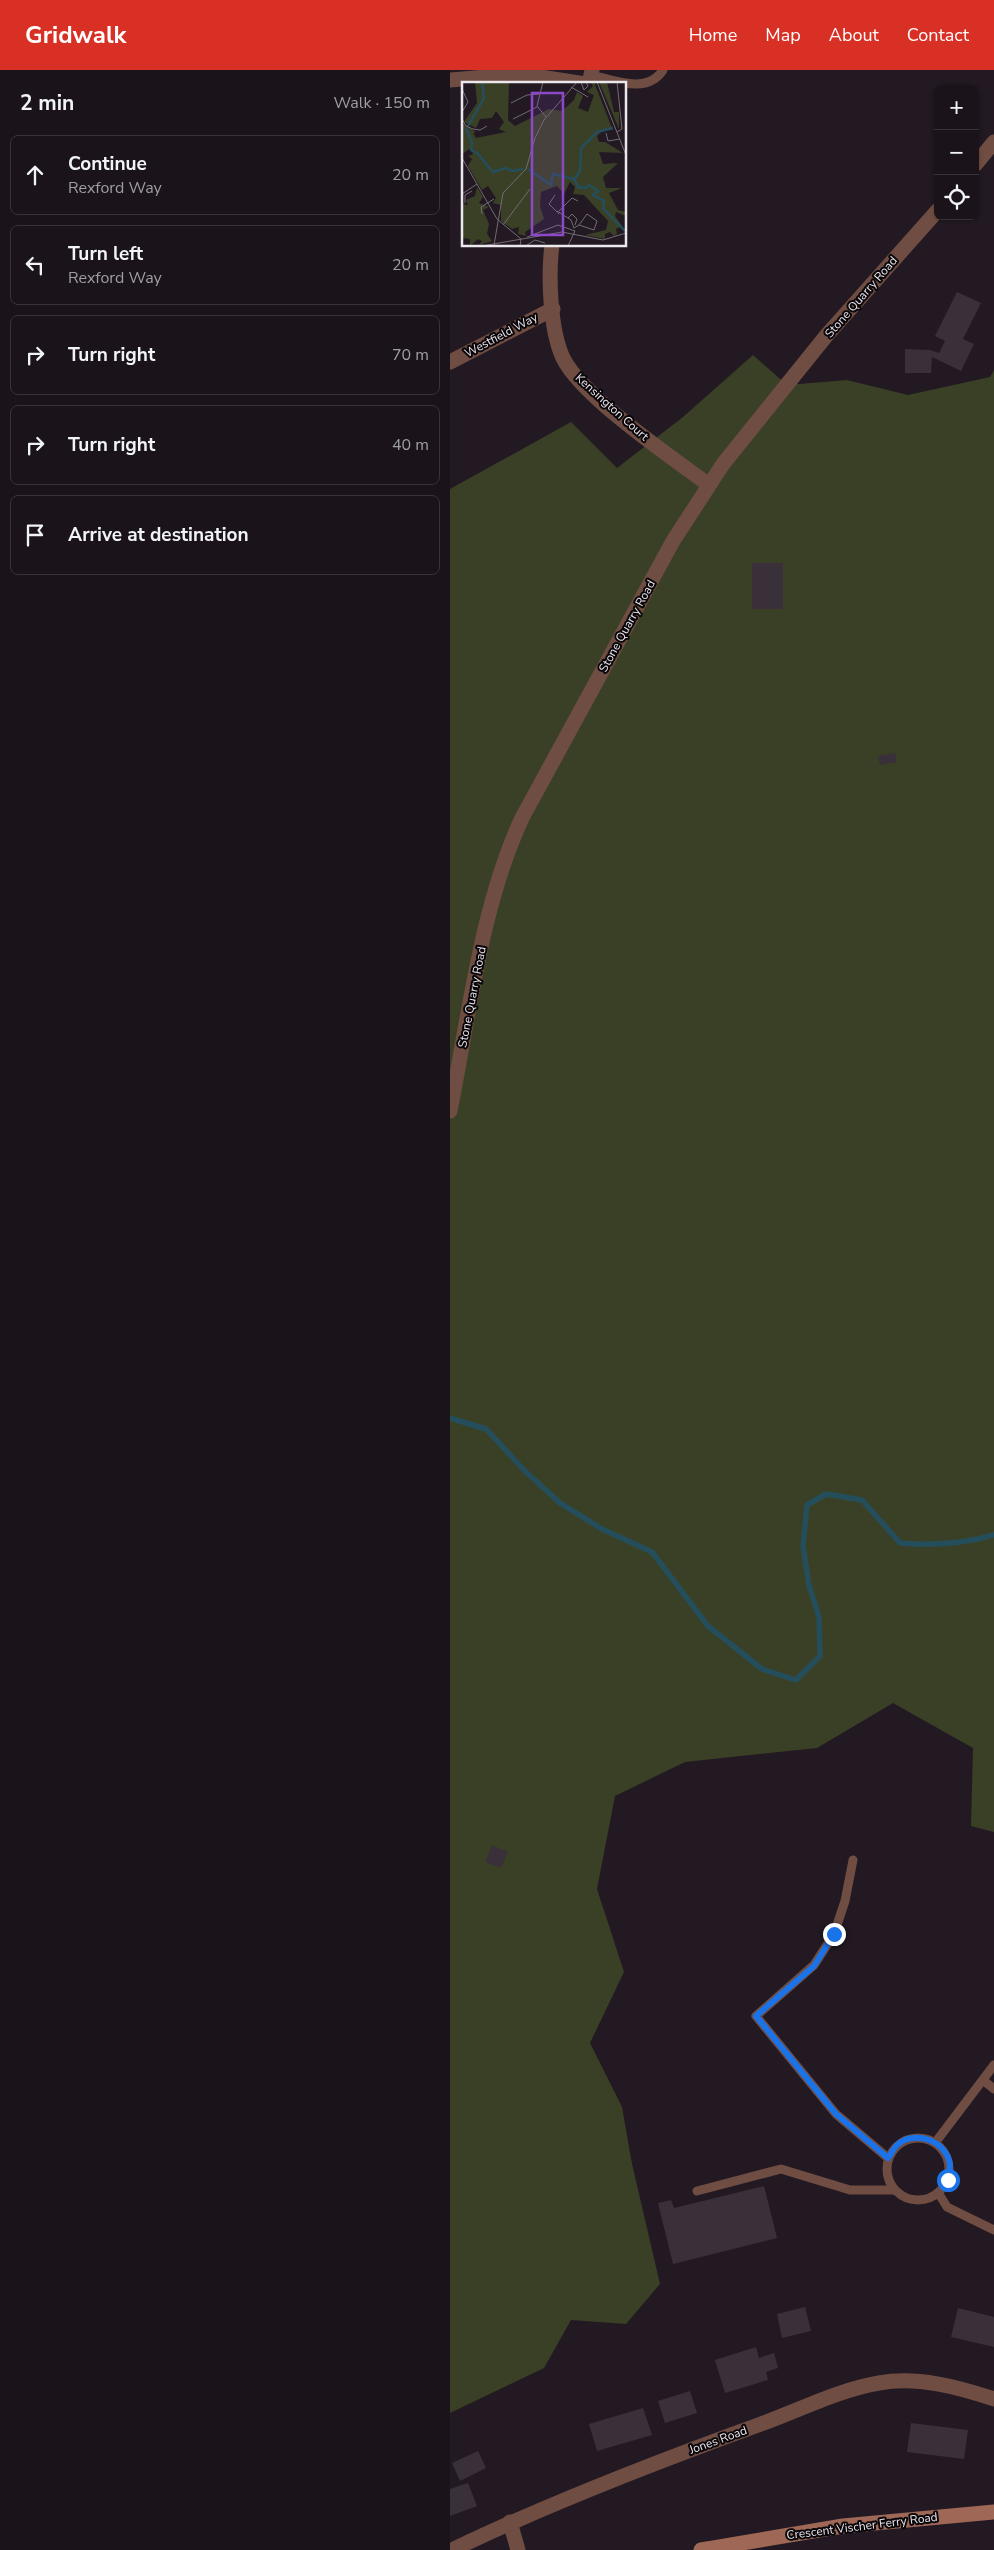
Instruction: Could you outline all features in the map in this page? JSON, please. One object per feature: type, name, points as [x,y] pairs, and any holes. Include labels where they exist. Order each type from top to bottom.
[{"type":"main road","name":"Crescent Vischer Ferry Road","points":[[701,2550],[843,2526],[994,2512]]},
{"type":"street","points":[[450,80],[522,74],[589,78]]},
{"type":"street","points":[[979,160],[994,142]]},
{"type":"street","name":"Stone Quarry Road","points":[[450,1111],[489,912],[506,853],[522,818],[673,541],[723,464],[826,336],[934,214]]},
{"type":"street","name":"Kensington Court","points":[[552,246],[550,258],[553,308],[563,358],[579,380],[644,437],[709,485]]},
{"type":"street","name":"Westfield Way","points":[[450,362],[553,308]]},
{"type":"street","name":"Jones Road","points":[[452,2550],[510,2522],[682,2452],[829,2397],[879,2383],[919,2380],[994,2399]]},
{"type":"street","points":[[510,2522],[518,2550]]},
{"type":"lane","points":[[626,84],[646,84],[658,77],[663,70]]},
{"type":"lane","points":[[589,78],[616,82]]},
{"type":"lane","points":[[853,1860],[842,1910],[834,1934],[814,1966],[756,2016],[836,2114],[888,2158]]},
{"type":"lane","points":[[935,2143],[994,2065]]},
{"type":"lane","points":[[983,2080],[994,2089]]},
{"type":"lane","points":[[697,2191],[780,2169],[850,2190],[893,2190],[907,2199],[923,2201],[939,2194],[948,2180],[950,2164],[943,2149],[929,2139],[913,2138],[898,2144],[888,2158],[886,2174],[893,2190]]},
{"type":"lane","points":[[939,2194],[947,2207],[994,2230]]},
{"type":"green space","points":[[753,355],[787,385],[847,380],[908,395],[990,377],[994,370],[994,1832],[971,1826],[973,1748],[893,1703],[817,1748],[685,1762],[615,1796],[597,1889],[624,1972],[590,2043],[622,2107],[632,2164],[660,2284],[626,2324],[571,2320],[544,2368],[450,2413],[450,489],[571,422],[617,468],[683,417]]},
{"type":"building","points":[[957,292],[981,303],[963,339],[974,344],[961,371],[932,357],[931,373],[905,373],[905,349],[930,350],[939,353],[945,341],[935,336]]},
{"type":"building","points":[[752,563],[783,563],[783,609],[752,609]]},
{"type":"building","points":[[895,753],[897,762],[880,765],[878,756]]},
{"type":"building","points":[[492,1845],[508,1852],[501,1868],[485,1862]]},
{"type":"building","points":[[764,2186],[777,2238],[673,2264],[658,2203],[671,2200],[674,2208]]},
{"type":"building","points":[[805,2307],[811,2331],[782,2338],[777,2314]]},
{"type":"building","points":[[958,2308],[994,2317],[994,2347],[951,2337]]},
{"type":"building","points":[[756,2347],[759,2358],[774,2353],[778,2368],[766,2372],[768,2380],[725,2393],[715,2360]]},
{"type":"building","points":[[690,2391],[697,2413],[665,2423],[658,2401]]},
{"type":"building","points":[[643,2408],[652,2435],[597,2451],[589,2424]]},
{"type":"building","points":[[911,2423],[968,2430],[964,2459],[907,2452]]},
{"type":"building","points":[[478,2451],[486,2468],[460,2481],[452,2463]]},
{"type":"building","points":[[468,2483],[477,2506],[450,2516],[450,2489]]},
{"type":"waterway","points":[[450,1418],[486,1429],[525,1471],[560,1503],[602,1529],[652,1552],[708,1626],[762,1669],[796,1680],[820,1656],[819,1617],[809,1585],[803,1546],[807,1505],[826,1494],[862,1500],[900,1543],[947,1544],[994,1535]]},
{"type":"route","points":[[834,1934],[814,1966],[781,1992],[756,2016],[836,2114],[888,2158],[898,2144],[913,2138],[929,2139],[943,2149],[950,2164],[948,2180]]}]
